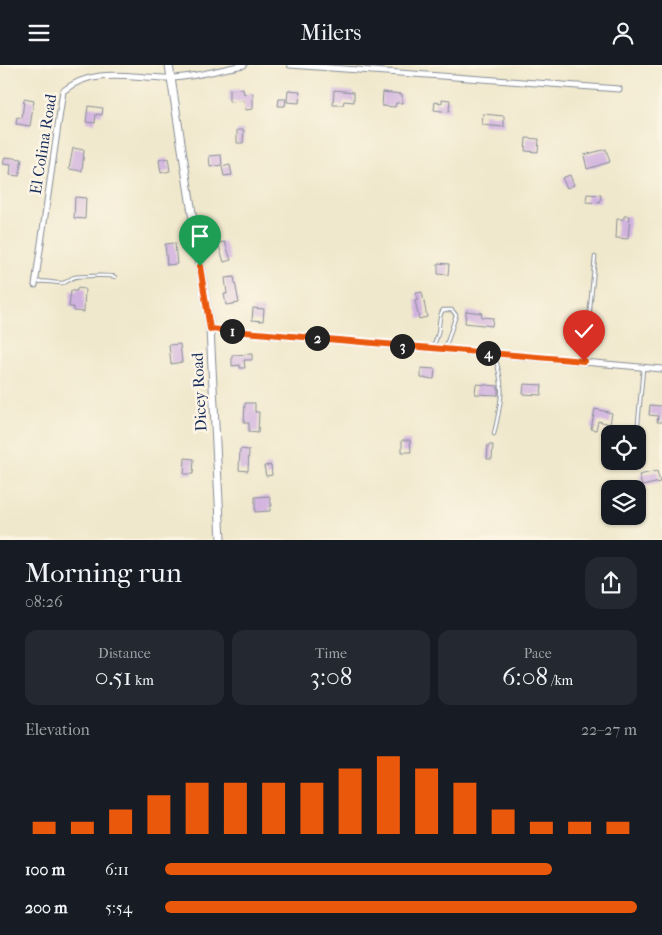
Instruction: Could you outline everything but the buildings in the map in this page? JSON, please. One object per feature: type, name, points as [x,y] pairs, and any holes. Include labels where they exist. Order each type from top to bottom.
[{"type":"street","name":"Dicey Road","points":[[169,65],[210,329],[221,540]]},
{"type":"street","name":"El Colina Road","points":[[35,283],[62,91],[75,80],[101,74],[172,78],[244,65]]},
{"type":"street","points":[[290,65],[619,89]]},
{"type":"street","points":[[210,329],[662,369]]},
{"type":"lane","points":[[584,361],[595,257]]},
{"type":"lane","points":[[35,283],[51,281],[62,283],[76,276],[89,278],[111,275],[115,277]]},
{"type":"lane","points":[[431,349],[440,332],[440,313],[443,310],[452,310],[456,315],[455,323],[444,349]]},
{"type":"lane","points":[[493,354],[501,374],[502,397],[494,434]]},
{"type":"lane","points":[[638,425],[643,367]]},
{"type":"route","points":[[200,266],[210,329],[584,361]]}]
